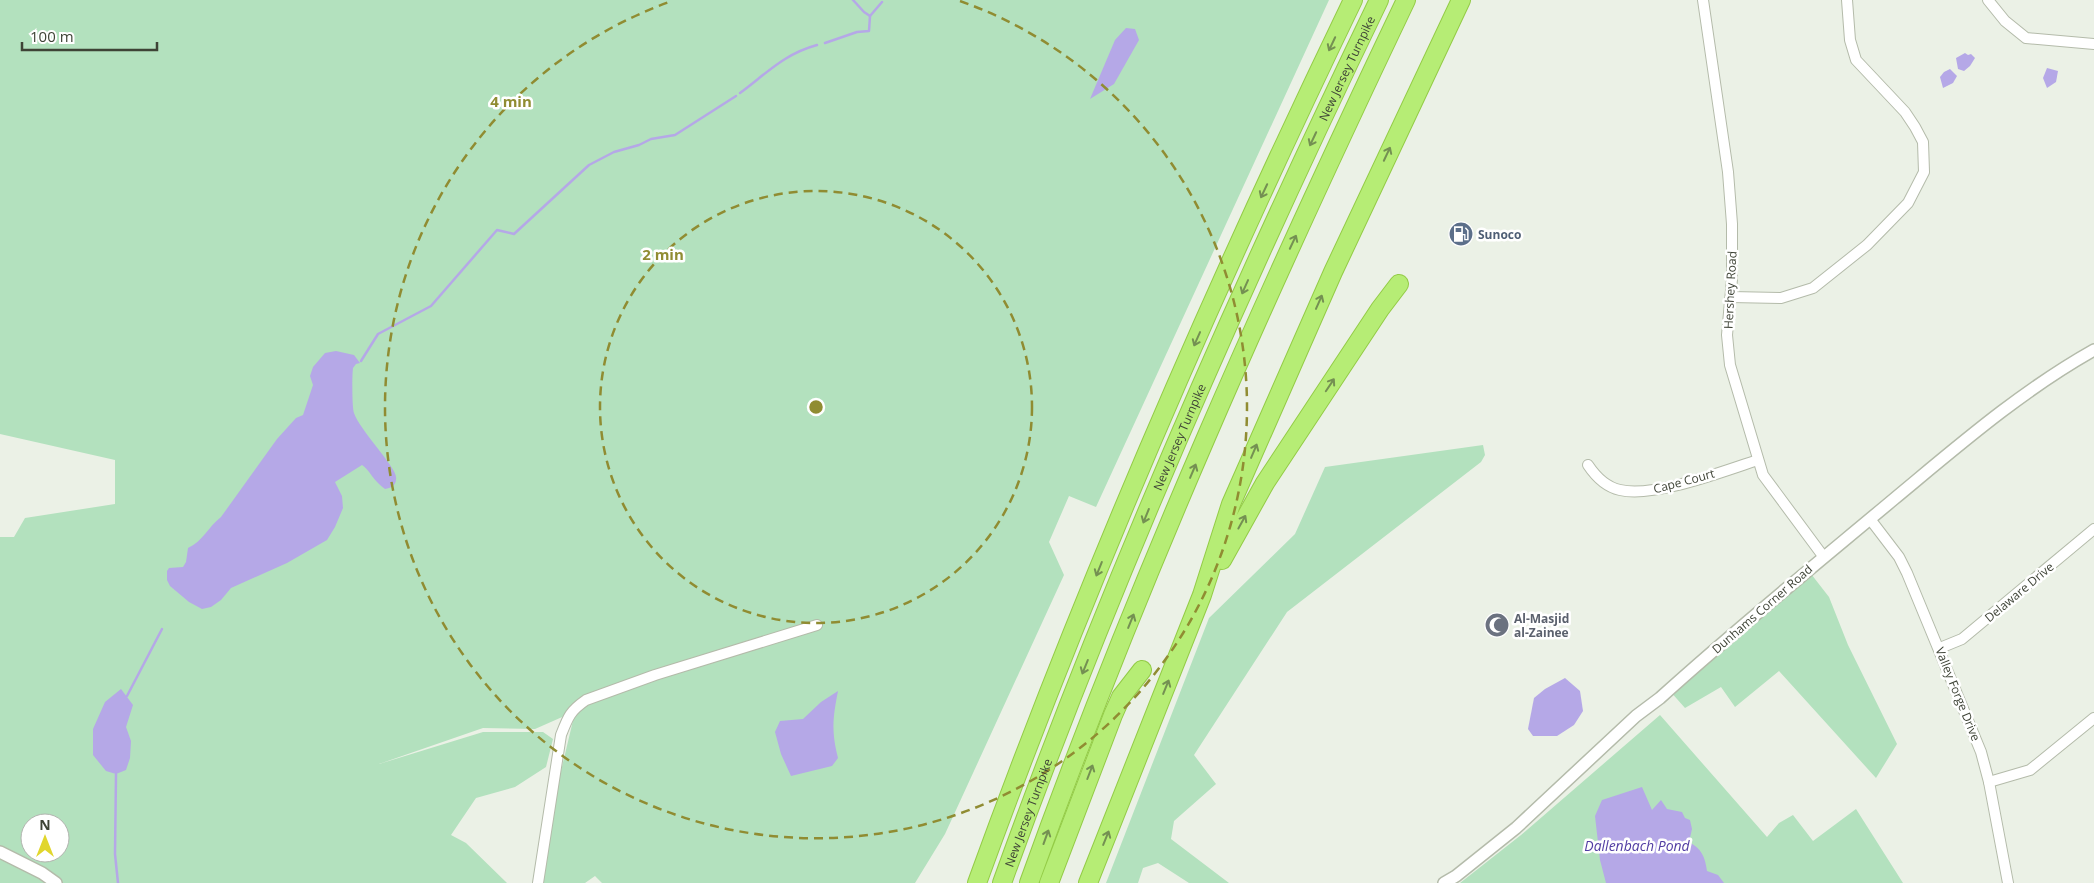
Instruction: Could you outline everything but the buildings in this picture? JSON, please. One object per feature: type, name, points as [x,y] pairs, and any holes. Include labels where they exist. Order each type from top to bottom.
[{"type":"highway","name":"New Jersey Turnpike","points":[[977,883],[1060,664],[1142,464],[1250,220],[1354,0]]},
{"type":"highway","name":"New Jersey Turnpike","points":[[1002,883],[1083,672],[1167,465],[1267,239],[1379,0]]},
{"type":"highway","name":"New Jersey Turnpike","points":[[1029,883],[1103,690],[1187,484],[1290,250],[1406,0]]},
{"type":"highway","points":[[1088,883],[1202,595],[1231,504],[1274,403],[1402,122],[1461,0]]},
{"type":"highway","points":[[1202,595],[1265,483],[1380,309],[1399,284]]},
{"type":"highway","points":[[1048,883],[1113,715],[1122,697],[1142,670]]},
{"type":"street","name":"Hershey Road","points":[[1703,0],[1728,172],[1732,224],[1731,297],[1727,335],[1730,366],[1763,476],[1823,556]]},
{"type":"street","points":[[1731,297],[1781,298],[1813,288],[1868,245],[1908,203],[1924,172],[1923,142],[1915,127],[1905,112],[1856,60],[1850,40],[1847,0]]},
{"type":"street","points":[[1988,0],[2005,21],[2026,38],[2094,44]]},
{"type":"street","name":"Dunhams Corner Road","points":[[1444,883],[1456,876],[1516,828],[1636,716],[1660,698],[1823,556],[2016,399],[2058,370],[2094,350]]},
{"type":"street","name":"Cape Court","points":[[1588,465],[1595,476],[1606,484],[1620,490],[1638,492],[1660,490],[1758,460]]},
{"type":"street","name":"Valley Forge Drive","points":[[1870,519],[1899,557],[1907,573],[1940,648],[1974,734],[1989,782],[2008,883]]},
{"type":"street","name":"Delaware Drive","points":[[1940,648],[1962,639],[2094,529]]},
{"type":"street","points":[[538,883],[561,734],[569,714],[576,707],[586,700],[655,675],[816,625]]},
{"type":"street","points":[[1989,782],[2030,770],[2094,718]]},
{"type":"street","points":[[0,852],[42,873],[56,883]]},
{"type":"green space","points":[[0,0],[1329,0],[1096,507],[1069,496],[1049,542],[1064,575],[945,834],[915,883],[602,883],[595,876],[585,883],[542,883],[555,796],[576,708],[569,714],[535,729],[483,728],[379,764],[483,732],[543,732],[553,739],[546,767],[515,787],[476,798],[451,835],[466,843],[507,883],[62,883],[46,871],[31,863],[70,863],[70,813],[20,813],[20,857],[0,847],[0,537],[14,537],[25,518],[115,504],[115,460],[0,434]]},
{"type":"green space","points":[[1483,445],[1485,455],[1481,462],[1287,612],[1194,755],[1216,784],[1174,821],[1171,839],[1229,883],[1189,883],[1158,863],[1143,868],[1138,883],[1106,883],[1209,618],[1295,534],[1325,467]]},
{"type":"green space","points":[[1808,570],[1829,597],[1848,645],[1897,744],[1876,778],[1779,671],[1735,707],[1721,687],[1685,708],[1669,690]]},
{"type":"green space","points":[[1660,715],[1767,837],[1779,823],[1793,815],[1813,841],[1856,809],[1903,883],[1460,883],[1521,835]]},
{"type":"green space","points":[[0,858],[34,875],[47,883],[0,883]]},
{"type":"water","points":[[1126,28],[1135,29],[1139,40],[1114,84],[1090,99],[1115,40]]},
{"type":"water","points":[[1965,53],[1971,54],[1975,58],[1964,71],[1958,69],[1956,58]]},
{"type":"water","points":[[2047,68],[2058,71],[2056,82],[2047,88],[2043,78]]},
{"type":"water","points":[[1950,69],[1957,76],[1953,83],[1943,88],[1940,77]]},
{"type":"water","points":[[336,351],[354,355],[360,363],[356,364],[353,368],[352,392],[354,413],[394,472],[396,477],[395,484],[385,489],[362,465],[335,482],[342,496],[343,508],[327,540],[287,563],[231,588],[221,600],[211,607],[202,609],[189,602],[170,586],[167,580],[167,571],[169,568],[183,567],[186,562],[188,548],[197,542],[221,517],[277,439],[296,418],[303,415],[313,385],[310,376],[313,367],[325,353]]},
{"type":"water","points":[[1565,678],[1580,691],[1583,711],[1574,725],[1557,736],[1533,736],[1528,729],[1534,698],[1545,689]]},
{"type":"water","points":[[121,689],[133,705],[126,727],[131,741],[130,758],[126,770],[116,774],[106,771],[93,755],[93,729],[105,702]]},
{"type":"water","points":[[838,691],[835,709],[834,740],[838,758],[832,766],[791,776],[781,754],[775,732],[780,721],[803,719],[821,702]]},
{"type":"water","name":"Dallenbach Pond","points":[[1642,787],[1652,810],[1661,800],[1667,809],[1682,812],[1685,818],[1690,820],[1692,829],[1689,842],[1702,854],[1707,871],[1718,875],[1724,883],[1606,883],[1600,860],[1595,816],[1602,800]]},
{"type":"waterway","points":[[853,0],[870,16],[882,2]]},
{"type":"waterway","points":[[825,43],[857,32],[869,31],[870,16]]},
{"type":"waterway","points":[[740,93],[785,59],[817,45]]},
{"type":"waterway","points":[[361,361],[378,334],[431,306],[497,230],[514,234],[589,165],[614,152],[639,145],[651,139],[675,135],[736,96]]},
{"type":"waterway","points":[[127,696],[162,629]]},
{"type":"waterway","points":[[116,774],[115,854],[118,883]]},
{"type":"place","name":"Sunoco","points":[[1461,234]]},
{"type":"place","name":"Al-Masjid al-Zainee","points":[[1497,625]]}]
